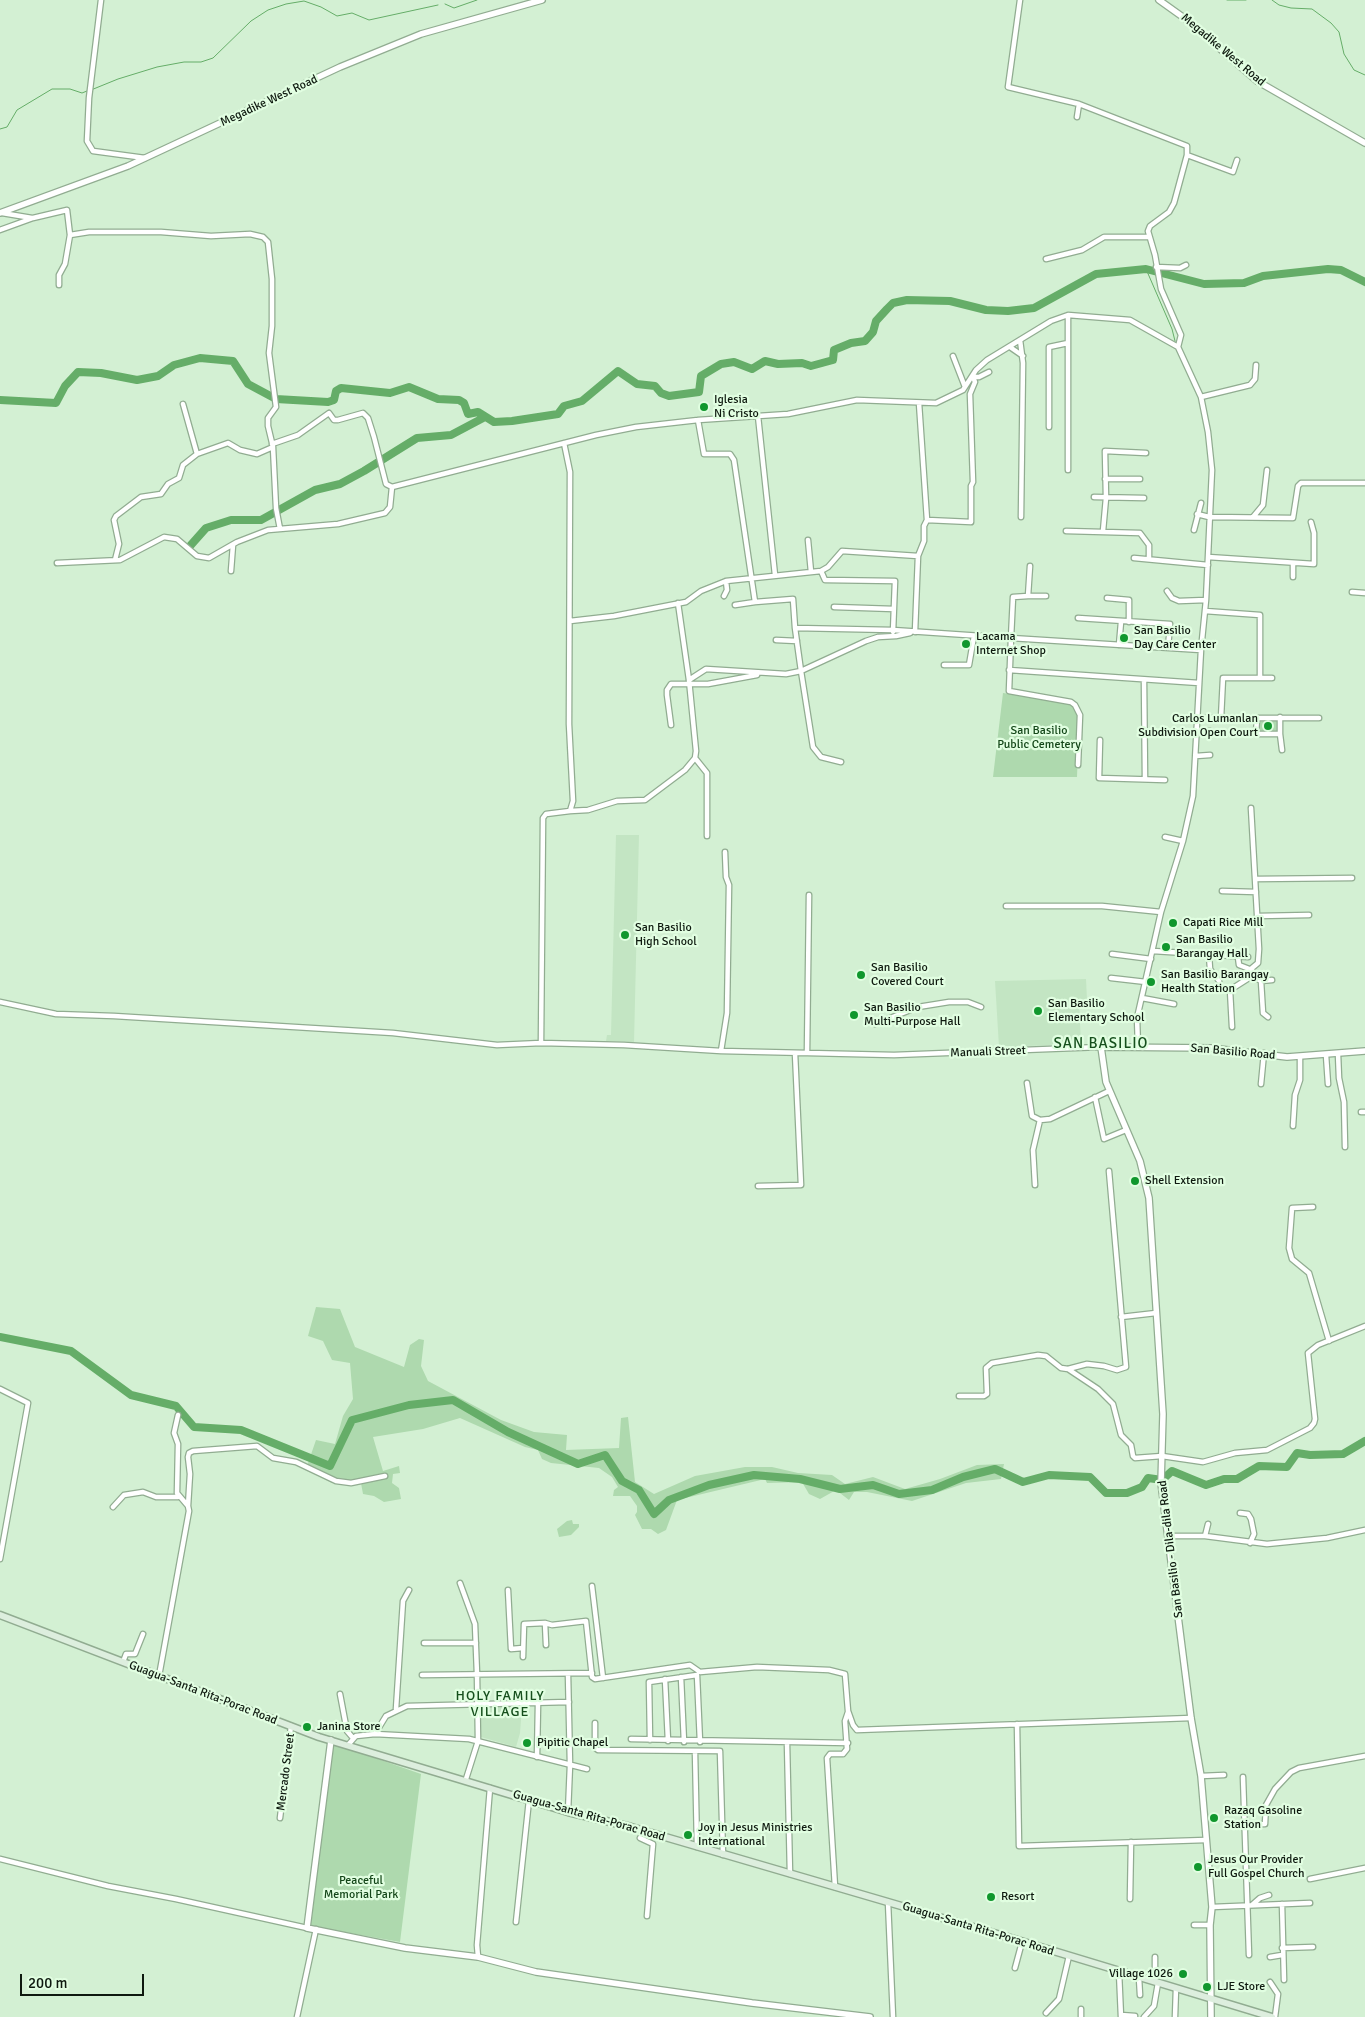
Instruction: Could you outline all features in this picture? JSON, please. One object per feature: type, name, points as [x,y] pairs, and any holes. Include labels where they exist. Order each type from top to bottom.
[{"type":"main road","name":"Guagua-Santa Rita-Porac Road","points":[[0,1615],[331,1740],[529,1798],[568,1812],[888,1902],[1274,2017]]},
{"type":"street","points":[[101,0],[86,126],[88,146],[93,151],[100,153],[146,158]]},
{"type":"street","name":"Megadike West Road","points":[[0,213],[146,158],[340,67],[421,34],[542,0]]},
{"type":"street","points":[[1020,0],[1008,87],[1079,104],[1119,121],[1184,143],[1186,146],[1187,155],[1174,203],[1169,212],[1150,226],[1148,237],[1155,255],[1159,281],[1181,335],[1178,347]]},
{"type":"street","name":"Megadike West Road","points":[[1159,0],[1187,20],[1257,81],[1365,143]]},
{"type":"street","points":[[1077,117],[1079,104]]},
{"type":"street","points":[[1187,155],[1233,172],[1237,160]]},
{"type":"street","points":[[0,230],[33,218],[67,210],[67,228],[70,235],[65,264],[59,275],[59,285]]},
{"type":"street","points":[[0,213],[33,218]]},
{"type":"street","points":[[70,235],[89,232],[161,232],[212,236],[250,234],[264,237],[268,242],[272,280],[272,326],[269,353],[276,407],[268,418],[273,445],[276,508],[280,529]]},
{"type":"street","points":[[1046,259],[1082,250],[1104,236],[1148,237]]},
{"type":"street","points":[[1157,268],[1180,268],[1186,265]]},
{"type":"street","points":[[1068,315],[1068,470]]},
{"type":"street","points":[[115,560],[119,544],[114,520],[116,516],[141,497],[161,494],[168,484],[179,478],[184,465],[197,454],[228,443],[240,450],[257,454],[298,435],[329,413],[338,420],[363,413],[368,418],[386,484],[392,487],[604,433],[698,420],[788,414],[854,400],[940,402],[956,395],[965,387],[983,363],[1051,321],[1068,315],[1130,320],[1178,347],[1201,397],[1208,432],[1211,462],[1207,516],[1208,557],[1205,565],[1205,611],[1193,796],[1183,841],[1161,912],[1136,1025],[1138,1047]]},
{"type":"street","points":[[1020,340],[1023,356],[1021,517]]},
{"type":"street","points":[[1049,427],[1049,348],[1068,344]]},
{"type":"street","points":[[1010,346],[1023,356]]},
{"type":"street","points":[[953,356],[965,387]]},
{"type":"street","points":[[1201,397],[1250,385],[1255,379],[1256,365]]},
{"type":"street","points":[[973,377],[979,377],[989,372]]},
{"type":"street","points":[[927,520],[971,522],[971,486],[973,482],[970,400],[975,382],[973,377]]},
{"type":"street","points":[[913,632],[918,556],[924,541],[924,526],[927,520],[920,403]]},
{"type":"street","points":[[183,404],[197,454]]},
{"type":"street","points":[[758,416],[775,575]]},
{"type":"street","points":[[698,420],[704,454],[730,454],[732,456],[755,602]]},
{"type":"street","points":[[564,442],[570,472],[569,724],[573,801],[570,811]]},
{"type":"street","points":[[1103,531],[1106,498],[1105,451],[1146,453]]},
{"type":"street","points":[[1252,517],[1263,505],[1267,470]]},
{"type":"street","points":[[1105,479],[1140,479]]},
{"type":"street","points":[[1197,514],[1207,516],[1293,518],[1298,486],[1301,483],[1365,483]]},
{"type":"street","points":[[57,563],[126,559],[164,537],[177,539],[194,554],[203,559],[209,558],[268,530],[338,524],[385,514],[390,507],[392,487]]},
{"type":"street","points":[[1094,497],[1144,498]]},
{"type":"street","points":[[1194,530],[1201,503]]},
{"type":"street","points":[[1208,557],[1315,566],[1314,533],[1311,522]]},
{"type":"street","points":[[1066,531],[1143,534],[1149,545],[1149,559]]},
{"type":"street","points":[[808,540],[811,572]]},
{"type":"street","points":[[231,571],[233,545]]},
{"type":"street","points":[[570,621],[614,616],[686,602],[701,591],[726,581],[821,570],[828,567],[842,551],[918,556]]},
{"type":"street","points":[[1134,558],[1205,565]]},
{"type":"street","points":[[1292,577],[1293,563]]},
{"type":"street","points":[[1028,596],[1030,566]]},
{"type":"street","points":[[821,570],[825,580],[894,581],[892,636]]},
{"type":"street","points":[[724,596],[727,590],[726,581]]},
{"type":"street","points":[[1167,591],[1172,598],[1179,601],[1204,600]]},
{"type":"street","points":[[1352,592],[1365,593]]},
{"type":"street","points":[[1046,596],[1013,597],[1008,688],[1010,693],[1071,702],[1078,708],[1080,724],[1078,765]]},
{"type":"street","points":[[1107,598],[1130,600],[1128,622]]},
{"type":"street","points":[[735,605],[793,599],[795,628],[813,747],[821,757],[841,762]]},
{"type":"street","points":[[541,1043],[543,818],[546,814],[596,808],[617,801],[645,800],[685,770],[694,758],[696,751],[689,682],[678,603]]},
{"type":"street","points":[[834,607],[894,609]]},
{"type":"street","points":[[1205,611],[1260,615],[1260,677]]},
{"type":"street","points":[[1078,618],[1170,624],[1168,648]]},
{"type":"street","points":[[1119,645],[1121,622]]},
{"type":"street","points":[[795,628],[893,630],[1201,650]]},
{"type":"street","points":[[689,682],[706,669],[786,674],[801,671],[866,641],[878,637],[913,632]]},
{"type":"street","points":[[944,665],[969,665],[974,636]]},
{"type":"street","points":[[776,640],[797,641]]},
{"type":"street","points":[[1008,670],[1199,683]]},
{"type":"street","points":[[671,725],[667,690],[671,684],[689,682],[708,684],[764,673]]},
{"type":"street","points":[[1221,718],[1223,678],[1272,678]]},
{"type":"street","points":[[1144,680],[1145,779]]},
{"type":"street","points":[[1280,717],[1282,750]]},
{"type":"street","points":[[1198,718],[1319,718]]},
{"type":"street","points":[[1256,718],[1256,734],[1280,734]]},
{"type":"street","points":[[1197,731],[1210,731]]},
{"type":"street","points":[[1100,740],[1099,778],[1165,780]]},
{"type":"street","points":[[1196,756],[1210,755]]},
{"type":"street","points":[[694,758],[707,773],[707,836]]},
{"type":"street","points":[[1238,957],[1239,965],[1252,968],[1257,965],[1259,959],[1251,808]]},
{"type":"street","points":[[1165,838],[1183,841]]},
{"type":"street","points":[[721,1051],[727,1013],[729,885],[726,877],[726,852]]},
{"type":"street","points":[[1255,879],[1352,878]]},
{"type":"street","points":[[1222,891],[1256,892]]},
{"type":"street","points":[[807,1053],[809,895]]},
{"type":"street","points":[[1006,906],[1102,906],[1161,912]]},
{"type":"street","points":[[1258,916],[1309,915]]},
{"type":"street","points":[[1153,951],[1248,957]]},
{"type":"street","points":[[1112,954],[1151,959]]},
{"type":"street","points":[[1208,955],[1210,969],[1219,982]]},
{"type":"street","points":[[1252,968],[1252,976]]},
{"type":"street","points":[[1252,976],[1261,981],[1272,980]]},
{"type":"street","points":[[1232,1027],[1230,990],[1252,976]]},
{"type":"street","points":[[1111,978],[1146,982]]},
{"type":"street","points":[[1261,981],[1263,1013],[1268,1017]]},
{"type":"street","points":[[1142,998],[1174,1004]]},
{"type":"street","name":"Manuali Street","points":[[0,1002],[56,1014],[393,1033],[497,1045],[541,1043],[624,1045],[721,1051],[875,1055],[1101,1048]]},
{"type":"street","points":[[874,1024],[918,1007],[950,1002],[968,1002],[981,1007]]},
{"type":"street","name":"San Basilio Road","points":[[1101,1048],[1211,1048],[1300,1057],[1365,1051]]},
{"type":"street","name":"San Basilio - Dila-dila Road","points":[[1101,1048],[1109,1091],[1140,1161],[1146,1181],[1163,1414],[1162,1483],[1201,1776],[1212,1907],[1210,1925],[1211,2017]]},
{"type":"street","points":[[758,1186],[801,1184],[795,1053]]},
{"type":"street","points":[[1261,1084],[1264,1053]]},
{"type":"street","points":[[1338,1054],[1339,1078],[1344,1102],[1345,1147]]},
{"type":"street","points":[[1326,1055],[1328,1084]]},
{"type":"street","points":[[1293,1126],[1295,1096],[1301,1074],[1300,1057]]},
{"type":"street","points":[[1027,1083],[1032,1116],[1040,1120],[1050,1119],[1109,1091]]},
{"type":"street","points":[[1095,1098],[1104,1139],[1126,1130]]},
{"type":"street","points":[[1035,1185],[1033,1150],[1040,1120]]},
{"type":"street","points":[[959,1396],[984,1396],[987,1394],[986,1368],[992,1363],[1046,1356],[1061,1368],[1068,1369],[1087,1364],[1117,1370],[1126,1367],[1110,1171]]},
{"type":"street","points":[[1313,1207],[1292,1208],[1289,1248],[1292,1259],[1309,1273],[1329,1340]]},
{"type":"street","points":[[1121,1318],[1156,1313]]},
{"type":"street","points":[[1068,1369],[1094,1386],[1113,1404],[1121,1436],[1131,1446],[1133,1456],[1197,1462],[1220,1459],[1235,1453],[1267,1450],[1310,1428],[1315,1419],[1308,1353],[1318,1345],[1365,1326]]},
{"type":"street","points":[[0,1388],[28,1403],[0,1559]]},
{"type":"street","points":[[178,1415],[174,1433],[178,1444],[176,1481],[178,1497],[188,1506]]},
{"type":"street","points":[[159,1676],[189,1514],[189,1453],[193,1451],[257,1446],[273,1458],[296,1462],[336,1481],[351,1483],[385,1476]]},
{"type":"street","points":[[113,1507],[124,1495],[143,1492],[156,1497],[178,1497]]},
{"type":"street","points":[[1240,1513],[1248,1514],[1252,1519],[1254,1534],[1250,1543]]},
{"type":"street","points":[[1205,1536],[1208,1524]]},
{"type":"street","points":[[1169,1536],[1205,1536],[1267,1544],[1365,1530]]},
{"type":"street","points":[[460,1583],[473,1616],[478,1705],[478,1740],[466,1779]]},
{"type":"street","points":[[592,1586],[603,1678]]},
{"type":"street","points":[[396,1709],[403,1601],[409,1590]]},
{"type":"street","points":[[508,1590],[511,1649],[523,1648]]},
{"type":"street","points":[[523,1657],[524,1624],[545,1623],[552,1626],[586,1621],[593,1678],[690,1665],[700,1672],[758,1667],[829,1670],[845,1674],[848,1710],[853,1725],[857,1730],[1192,1718]]},
{"type":"street","points":[[545,1623],[546,1645]]},
{"type":"street","points":[[123,1662],[126,1654],[134,1655],[143,1634]]},
{"type":"street","points":[[424,1643],[476,1643]]},
{"type":"street","points":[[568,1674],[570,1766],[568,1812]]},
{"type":"street","points":[[422,1675],[592,1674]]},
{"type":"street","points":[[681,1677],[684,1742]]},
{"type":"street","points":[[650,1740],[648,1684],[665,1679],[699,1677],[700,1742]]},
{"type":"street","points":[[665,1679],[668,1741]]},
{"type":"street","points":[[340,1694],[347,1731],[353,1738]]},
{"type":"street","points":[[375,1734],[384,1718],[396,1709],[412,1705],[569,1702]]},
{"type":"street","points":[[537,1757],[538,1704]]},
{"type":"street","points":[[835,1887],[827,1758],[830,1754],[846,1752],[848,1743],[845,1721],[848,1710]]},
{"type":"street","points":[[595,1723],[595,1748],[598,1750],[720,1751],[723,1855]]},
{"type":"street","points":[[1018,1724],[1020,1846],[1206,1840]]},
{"type":"street","points":[[845,1728],[853,1725]]},
{"type":"street","name":"Mercado Street","points":[[280,1818],[291,1726]]},
{"type":"street","points":[[348,1745],[353,1738],[375,1734],[478,1740],[587,1769]]},
{"type":"street","points":[[631,1739],[684,1742],[848,1743]]},
{"type":"street","points":[[308,1928],[331,1740]]},
{"type":"street","points":[[787,1742],[790,1874]]},
{"type":"street","points":[[695,1751],[697,1848]]},
{"type":"street","points":[[1244,1825],[1265,1824],[1266,1805],[1275,1789],[1291,1772],[1299,1768],[1365,1756]]},
{"type":"street","points":[[1201,1776],[1224,1775]]},
{"type":"street","points":[[1243,1777],[1244,1825],[1250,1905],[1249,1955]]},
{"type":"street","points":[[478,1957],[477,1945],[490,1788]]},
{"type":"street","points":[[516,1922],[529,1798]]},
{"type":"street","points":[[640,1838],[653,1844],[647,1916]]},
{"type":"street","points":[[1130,1899],[1131,1842]]},
{"type":"street","points":[[0,1858],[108,1886],[176,1898],[405,1948],[478,1957],[536,1972],[829,2015],[870,2017]]},
{"type":"street","points":[[1310,1878],[1365,1868]]},
{"type":"street","points":[[1250,1905],[1260,1898],[1269,1895]]},
{"type":"street","points":[[888,1902],[892,2017]]},
{"type":"street","points":[[1212,1907],[1310,1903]]},
{"type":"street","points":[[1282,1904],[1284,1980]]},
{"type":"street","points":[[1194,1925],[1210,1925]]},
{"type":"street","points":[[297,2017],[316,1929]]},
{"type":"street","points":[[1015,1968],[1022,1942]]},
{"type":"street","points":[[1282,1948],[1313,1947]]},
{"type":"street","points":[[1270,1958],[1282,1955]]},
{"type":"street","points":[[1046,2013],[1059,1999],[1069,1956]]},
{"type":"street","points":[[1144,2017],[1154,2006],[1157,1982],[1155,1957]]},
{"type":"street","points":[[1119,1972],[1121,2016],[1135,2016]]},
{"type":"street","points":[[1139,1978],[1140,1995]]},
{"type":"street","points":[[1270,1982],[1278,1994],[1274,2017]]},
{"type":"street","points":[[1174,2017],[1176,1988]]},
{"type":"street","points":[[1081,2009],[1081,2017]]},
{"type":"shaded area","name":"San Basilio High School","points":[[616,835],[639,835],[634,1042],[606,1041],[607,1035],[611,1035]]},
{"type":"shaded area","name":"San Basilio Elementary School","points":[[1086,979],[1087,1000],[1079,1001],[1081,1044],[999,1047],[995,981]]},
{"type":"shaded area","points":[[522,1706],[520,1733],[516,1747],[481,1737],[480,1707]]},
{"type":"green space","name":"San Basilio Public Cemetery","points":[[1003,693],[1071,703],[1077,708],[1079,722],[1077,777],[993,777]]},
{"type":"green space","name":"Carlos Lumanlan Subdivision Open Court","points":[[1258,720],[1278,720],[1278,732],[1258,733]]},
{"type":"green space","points":[[316,1307],[340,1309],[355,1347],[404,1367],[410,1345],[419,1339],[424,1340],[421,1366],[428,1381],[501,1420],[534,1432],[567,1435],[566,1450],[619,1448],[621,1418],[628,1417],[635,1482],[654,1494],[695,1476],[745,1467],[772,1467],[798,1473],[832,1475],[845,1484],[873,1477],[905,1489],[940,1479],[977,1465],[1004,1464],[1001,1479],[966,1483],[912,1501],[867,1492],[854,1492],[849,1500],[836,1490],[820,1499],[809,1494],[802,1482],[767,1483],[765,1479],[677,1500],[666,1530],[658,1534],[651,1529],[642,1529],[635,1515],[637,1506],[630,1496],[613,1496],[614,1490],[618,1487],[612,1477],[599,1468],[551,1463],[542,1459],[538,1450],[525,1447],[460,1418],[423,1429],[373,1437],[383,1471],[399,1466],[400,1473],[393,1474],[392,1483],[399,1488],[401,1499],[384,1502],[374,1496],[363,1494],[361,1483],[332,1483],[306,1469],[316,1440],[335,1444],[343,1416],[353,1399],[350,1363],[332,1360],[323,1341],[308,1336]]},
{"type":"green space","points":[[572,1520],[573,1524],[579,1524],[579,1527],[571,1535],[559,1537],[557,1529],[567,1521]]},
{"type":"green space","name":"Peaceful Memorial Park","points":[[332,1743],[421,1774],[400,1942],[311,1926]]},
{"type":"waterway","points":[[445,4],[454,8],[477,0]]},
{"type":"waterway","points":[[1227,0],[1246,0]]},
{"type":"waterway","points":[[1272,0],[1279,5],[1291,8],[1312,9],[1331,23],[1339,32],[1344,54],[1354,70],[1365,75]]},
{"type":"waterway","points":[[91,90],[118,79],[157,67],[184,62],[201,62],[213,58],[251,21],[268,10],[286,4],[304,1],[321,7],[337,16],[352,13],[369,20],[438,5]]},
{"type":"waterway","points":[[0,129],[7,127],[17,110],[52,89],[70,89],[82,93],[87,91]]},
{"type":"waterway","points":[[1146,269],[1172,329],[1175,341]]},
{"type":"waterway","points":[[0,400],[56,403],[65,386],[78,372],[101,373],[137,380],[158,376],[174,365],[200,358],[233,361],[248,384],[276,399],[328,402],[334,400],[336,391],[341,388],[390,393],[409,387],[438,399],[459,400],[464,403],[468,414],[478,412],[494,422],[512,421],[558,414],[564,406],[582,401],[618,371],[637,384],[655,386],[661,393],[669,396],[699,392],[701,376],[721,364],[734,362],[752,369],[765,361],[778,364],[802,363],[811,366],[833,360],[834,350],[851,343],[865,341],[873,332],[876,321],[893,303],[907,300],[950,301],[986,310],[1008,311],[1034,308],[1096,274],[1146,269],[1204,284],[1244,283],[1263,276],[1328,269],[1341,270],[1365,282]]},
{"type":"waterway","points":[[190,546],[206,528],[231,520],[261,520],[315,490],[340,484],[417,438],[451,435],[485,417]]},
{"type":"waterway","points":[[0,1337],[71,1351],[131,1395],[176,1406],[194,1427],[241,1430],[330,1466],[352,1420],[409,1405],[453,1400],[508,1432],[578,1464],[605,1455],[622,1481],[639,1490],[654,1514],[669,1500],[709,1485],[754,1475],[800,1479],[840,1489],[873,1485],[899,1494],[932,1490],[963,1477],[995,1469],[1023,1482],[1049,1475],[1090,1477],[1106,1493],[1127,1493],[1142,1487],[1148,1478],[1162,1480],[1172,1471],[1206,1485],[1224,1479],[1237,1479],[1259,1466],[1287,1467],[1297,1453],[1310,1455],[1343,1454],[1365,1441]]},
{"type":"place","name":"Iglesia Ni Cristo","points":[[704,407]]},
{"type":"place","name":"San Basilio Day Care Center","points":[[1124,638]]},
{"type":"place","name":"Lacama Internet Shop","points":[[966,644]]},
{"type":"place","name":"Carlos Lumanlan Subdivision Open Court","points":[[1268,726]]},
{"type":"place","name":"Capati Rice Mill","points":[[1173,923]]},
{"type":"place","name":"San Basilio High School","points":[[625,935]]},
{"type":"place","name":"San Basilio Barangay Hall","points":[[1166,947]]},
{"type":"place","name":"San Basilio Covered Court","points":[[861,975]]},
{"type":"place","name":"San Basilio Barangay Health Station","points":[[1151,982]]},
{"type":"place","name":"San Basilio Elementary School","points":[[1038,1011]]},
{"type":"place","name":"San Basilio Multi-Purpose Hall","points":[[854,1015]]},
{"type":"place","name":"Shell Extension","points":[[1135,1181]]},
{"type":"place","name":"Janina Store","points":[[307,1727]]},
{"type":"place","name":"Pipitic Chapel","points":[[527,1743]]},
{"type":"place","name":"Razaq Gasoline Station","points":[[1214,1818]]},
{"type":"place","name":"Joy in Jesus Ministries International","points":[[688,1835]]},
{"type":"place","name":"Jesus Our Provider Full Gospel Church","points":[[1198,1867]]},
{"type":"place","name":"Resort","points":[[991,1897]]},
{"type":"place","name":"Village 1026","points":[[1183,1974]]},
{"type":"place","name":"LJE Store","points":[[1207,1987]]},
{"type":"district","name":"SAN BASILIO","points":[[1101,1044]]},
{"type":"district","name":"HOLY FAMILY VILLAGE","points":[[500,1704]]}]
